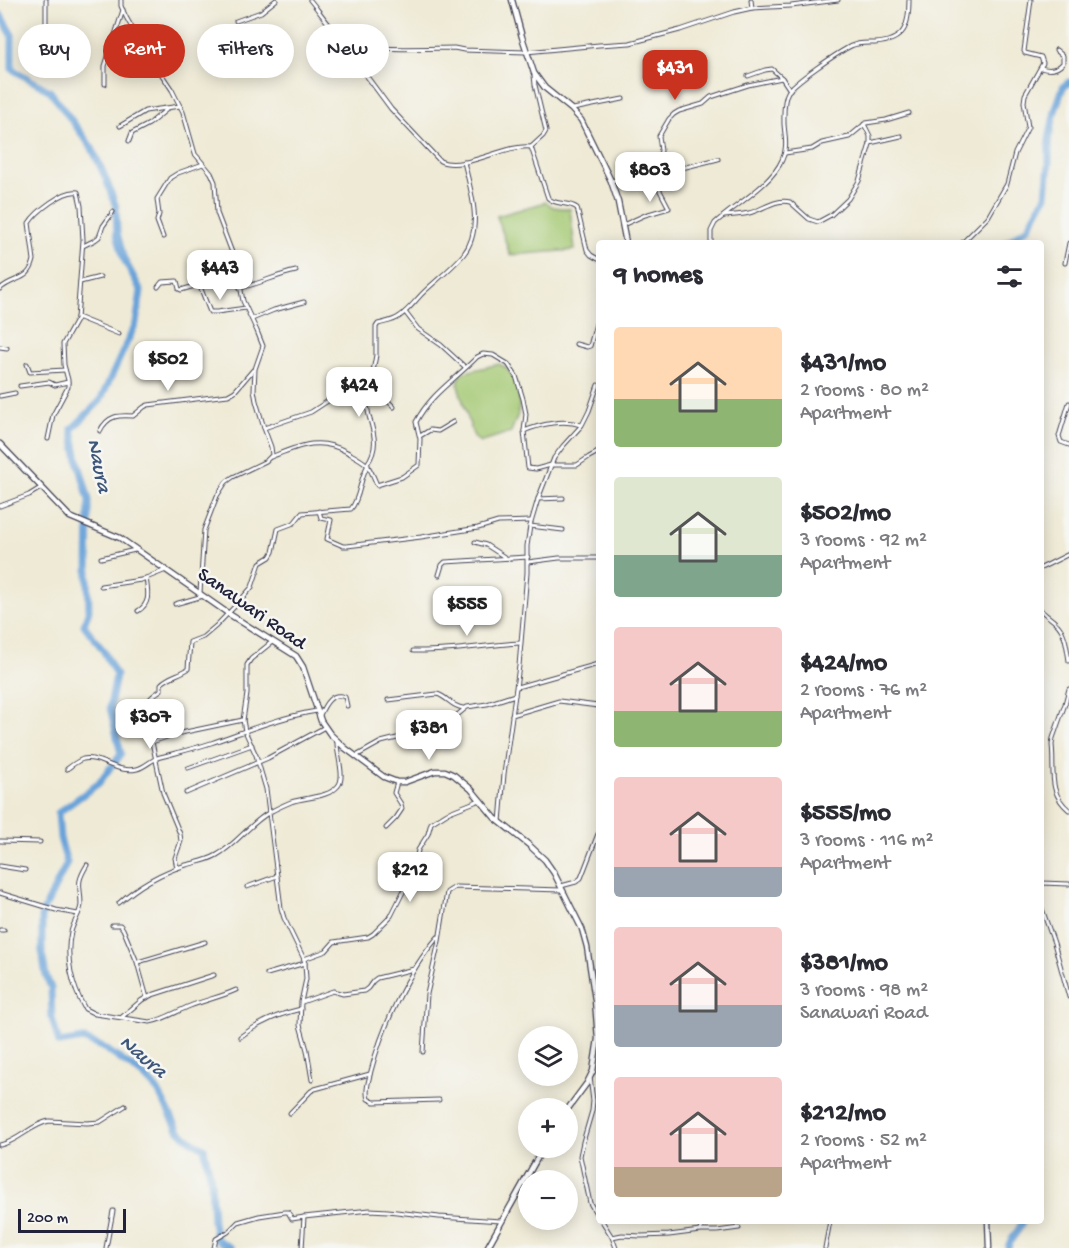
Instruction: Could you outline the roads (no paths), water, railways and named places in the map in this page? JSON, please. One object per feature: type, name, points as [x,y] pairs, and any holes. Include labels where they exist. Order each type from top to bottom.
[{"type":"street","points":[[46,0],[46,24]]},
{"type":"street","points":[[121,0],[123,10],[140,42],[180,106],[192,147],[215,182],[217,213],[235,259],[246,308],[263,346],[255,369],[254,390],[271,447],[271,457]]},
{"type":"street","points":[[236,21],[261,12],[276,0]]},
{"type":"street","points":[[310,0],[330,24]]},
{"type":"street","points":[[512,0],[534,73],[545,88],[581,120],[611,182],[618,202],[626,240]]},
{"type":"street","points":[[752,0],[752,8]]},
{"type":"street","points":[[389,48],[454,48],[526,52],[641,41],[752,8],[837,0]]},
{"type":"street","points":[[711,240],[713,226],[770,178],[778,168],[785,153],[784,124],[786,99],[790,90],[851,46],[882,42],[898,36],[907,25],[909,0]]},
{"type":"street","points":[[965,240],[988,218],[1007,184],[1015,153],[1028,127],[1025,95],[1043,63],[1042,58],[1024,51],[1031,0]]},
{"type":"street","points":[[105,84],[105,66],[123,10]]},
{"type":"street","points":[[1041,68],[1053,70],[1060,67],[1063,63],[1063,56],[1056,50]]},
{"type":"street","points":[[748,76],[771,69],[782,78],[790,90]]},
{"type":"street","points":[[531,147],[546,129],[534,73]]},
{"type":"street","points":[[368,78],[391,109],[445,164],[464,162],[521,147],[531,147]]},
{"type":"street","points":[[623,225],[669,207],[652,170],[661,151],[659,136],[674,114],[703,104],[711,97],[748,85],[782,78]]},
{"type":"street","points":[[571,110],[623,99]]},
{"type":"street","points":[[120,126],[146,111],[180,106]]},
{"type":"street","points":[[129,141],[135,130],[149,124],[167,108]]},
{"type":"street","points":[[785,153],[808,150],[822,143],[849,137],[864,124],[886,120],[909,112]]},
{"type":"street","points":[[724,216],[749,213],[785,200],[813,221],[820,222],[843,204],[856,187],[870,142],[870,136],[864,124]]},
{"type":"street","points":[[870,142],[902,136]]},
{"type":"street","points":[[531,147],[548,198],[553,202],[571,204],[577,208],[587,250],[596,258]]},
{"type":"street","points":[[654,175],[718,159]]},
{"type":"street","points":[[177,868],[175,858],[181,841],[180,834],[165,800],[152,742],[140,725],[143,710],[160,690],[164,681],[188,669],[190,642],[206,634],[229,614],[252,587],[260,563],[272,554],[278,529],[294,523],[302,513],[351,509],[355,504],[363,474],[373,454],[375,440],[366,391],[370,388],[376,356],[375,330],[377,325],[405,312],[456,263],[471,240],[474,221],[473,203],[464,162]]},
{"type":"street","points":[[163,237],[158,222],[157,199],[170,178],[203,164]]},
{"type":"street","points":[[611,182],[652,170]]},
{"type":"street","points":[[0,289],[26,276],[34,263],[30,221],[51,203],[72,191],[78,192],[83,246],[77,317],[76,324],[63,344],[68,390],[53,415],[48,439]]},
{"type":"street","points":[[83,246],[99,237],[103,225],[113,212]]},
{"type":"street","points":[[1065,263],[1069,243]]},
{"type":"street","points":[[240,288],[296,272]]},
{"type":"street","points":[[158,287],[162,282],[176,280],[180,290],[238,275]]},
{"type":"street","points":[[80,282],[100,277]]},
{"type":"street","points":[[199,284],[210,312],[246,308]]},
{"type":"street","points":[[252,319],[304,302]]},
{"type":"street","points":[[405,312],[418,329],[441,345],[465,368]]},
{"type":"street","points":[[77,317],[119,334]]},
{"type":"street","points":[[576,344],[590,346],[596,325]]},
{"type":"street","points":[[0,347],[7,348]]},
{"type":"street","points":[[175,604],[203,594],[204,530],[209,513],[226,482],[271,457],[312,443],[334,445],[368,465],[377,485],[402,477],[419,465],[420,436],[416,422],[419,417],[440,390],[483,354],[493,355],[508,364],[516,375],[526,417],[524,431],[528,468],[577,465],[596,453]]},
{"type":"street","points":[[27,364],[30,372],[65,370]]},
{"type":"street","points":[[100,431],[103,425],[116,416],[133,416],[145,406],[228,395],[235,391],[255,369]]},
{"type":"street","points":[[20,386],[49,382],[55,385],[68,382]]},
{"type":"street","points":[[370,388],[382,395],[394,407]]},
{"type":"street","points":[[500,822],[517,687],[528,559],[527,546],[531,521],[551,465],[563,446],[582,425],[596,391]]},
{"type":"street","points":[[0,396],[15,393]]},
{"type":"street","points":[[264,428],[311,412],[331,399]]},
{"type":"street","points":[[1069,403],[1059,436],[1061,442],[1069,445]]},
{"type":"street","points":[[420,436],[453,422]]},
{"type":"street","points":[[524,431],[567,422],[582,425]]},
{"type":"street","points":[[0,444],[42,487],[29,495],[0,506]]},
{"type":"street","name":"Sanawari Road","points":[[42,487],[66,513],[120,538],[229,614],[293,654],[301,662],[318,714],[325,727],[337,741],[356,756],[384,777],[397,782]]},
{"type":"street","points":[[538,499],[563,498]]},
{"type":"street","points":[[319,511],[321,518],[331,521],[327,539],[347,546],[478,528],[498,522],[531,521]]},
{"type":"street","points":[[530,526],[563,530]]},
{"type":"street","points":[[475,542],[507,559]]},
{"type":"street","points":[[101,558],[137,550]]},
{"type":"street","points":[[1044,566],[1069,554]]},
{"type":"street","points":[[439,575],[445,562],[596,558]]},
{"type":"street","points":[[101,586],[146,578],[166,570]]},
{"type":"street","points":[[138,611],[144,608],[147,599],[146,578]]},
{"type":"street","points":[[1044,612],[1059,625],[1068,648],[1069,661]]},
{"type":"street","points":[[274,641],[251,659],[247,665],[247,694],[243,720],[266,789],[282,913],[305,961],[306,979],[301,1002],[302,1032],[312,1080]]},
{"type":"street","points":[[413,651],[520,643]]},
{"type":"street","points":[[517,687],[596,665]]},
{"type":"street","points":[[1069,689],[1052,745],[1055,791],[1060,803],[1069,810]]},
{"type":"street","points":[[388,700],[437,694],[442,695],[455,706],[465,708]]},
{"type":"street","points":[[356,756],[381,742],[438,731],[465,708],[472,705],[487,704],[515,695]]},
{"type":"street","points":[[67,769],[85,759],[128,770],[296,714],[318,714],[328,700],[334,696],[345,697],[347,706]]},
{"type":"street","points":[[512,716],[560,701],[596,706]]},
{"type":"street","points":[[152,742],[176,734],[243,720]]},
{"type":"street","points":[[186,793],[258,763],[325,727]]},
{"type":"street","points":[[119,903],[141,884],[153,878],[209,859],[226,850],[269,812],[291,802],[327,793],[339,785],[342,778],[337,741]]},
{"type":"street","points":[[188,768],[252,745]]},
{"type":"street","points":[[386,828],[402,810],[394,793],[397,782],[405,782],[435,771],[445,771],[457,777],[500,822],[545,860],[551,868],[578,920],[585,940],[596,1008]]},
{"type":"street","points":[[267,974],[324,952],[337,940],[368,937],[373,934],[391,916],[397,905],[431,823],[447,813],[480,800]]},
{"type":"street","points":[[0,841],[40,842]]},
{"type":"street","points":[[423,1052],[428,994],[447,892],[451,888],[562,888],[581,878],[596,845]]},
{"type":"street","points":[[87,865],[80,876],[81,907],[71,931],[69,954],[72,976],[82,1004],[88,1012],[145,1022],[157,1021],[236,990]]},
{"type":"street","points":[[0,866],[25,870]]},
{"type":"street","points":[[247,887],[277,876]]},
{"type":"street","points":[[1044,883],[1069,884]]},
{"type":"street","points":[[0,893],[45,907],[78,914]]},
{"type":"street","points":[[1044,915],[1069,997]]},
{"type":"street","points":[[112,925],[121,925],[137,962],[147,998]]},
{"type":"street","points":[[439,936],[416,968],[389,1020],[370,1074],[367,1093],[371,1101],[439,1100]]},
{"type":"street","points":[[137,962],[205,942]]},
{"type":"street","points":[[301,1002],[333,991],[343,994],[364,991],[377,978],[416,968]]},
{"type":"street","points":[[122,1017],[159,992],[214,975]]},
{"type":"street","points":[[240,1037],[273,1018],[301,1009]]},
{"type":"street","points":[[575,1098],[590,1077],[596,1055]]},
{"type":"street","points":[[290,1113],[315,1089],[370,1074]]},
{"type":"street","points":[[590,1077],[592,1111],[580,1156],[590,1203],[596,1214]]},
{"type":"street","points":[[0,1145],[11,1142],[32,1127],[49,1121],[100,1122],[125,1106]]},
{"type":"street","points":[[487,1248],[537,1158]]},
{"type":"street","points":[[214,1248],[216,1239],[238,1222],[285,1212],[288,1212],[292,1219],[370,1210],[501,1221]]},
{"type":"street","points":[[106,1248],[113,1211]]},
{"type":"street","points":[[302,1248],[304,1218]]},
{"type":"street","points":[[604,1224],[616,1248]]},
{"type":"street","points":[[700,1231],[701,1224]]},
{"type":"street","points":[[825,1248],[829,1224]]},
{"type":"street","points":[[988,1224],[989,1248]]},
{"type":"street","points":[[612,1237],[669,1235],[700,1231],[717,1232],[740,1228]]},
{"type":"waterway","name":"Naura","points":[[0,14],[12,35],[12,69],[50,91],[92,148],[116,207],[117,233],[124,259],[141,291],[136,323],[100,401],[72,429],[89,500],[89,610],[84,625],[103,650],[116,675],[110,707],[121,754],[114,764]]},
{"type":"waterway","points":[[1010,240],[1028,228],[1046,196],[1049,139],[1063,87],[1069,82]]},
{"type":"waterway","name":"Naura","points":[[47,904],[67,863],[60,838],[58,813],[99,783],[110,768]]},
{"type":"waterway","name":"Naura","points":[[44,910],[42,914],[42,952],[46,976],[51,988],[52,1018],[59,1043],[83,1039],[104,1048],[143,1075],[158,1091],[179,1131],[204,1148],[211,1180],[216,1239],[231,1248]]},
{"type":"waterway","points":[[1008,1248],[1021,1224]]}]
